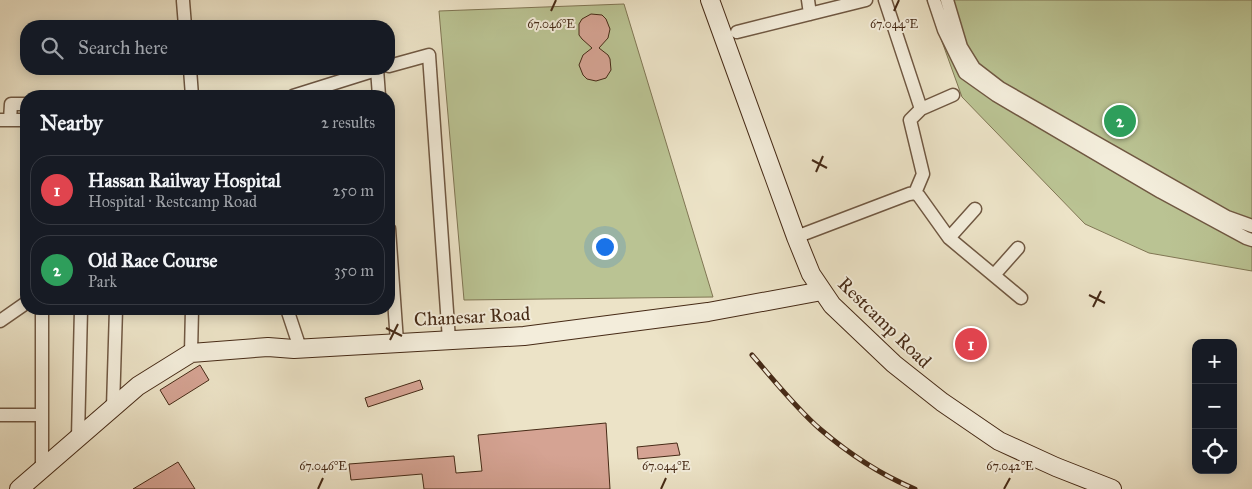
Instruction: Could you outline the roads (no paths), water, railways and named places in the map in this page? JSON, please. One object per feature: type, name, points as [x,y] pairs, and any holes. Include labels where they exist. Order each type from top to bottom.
[{"type":"street","name":"Restcamp Road","points":[[710,0],[811,274],[832,305],[894,364],[942,402],[999,441],[1056,467],[1112,489]]},
{"type":"street","points":[[808,0],[810,14]]},
{"type":"street","points":[[738,32],[866,0]]},
{"type":"street","points":[[885,0],[921,109]]},
{"type":"street","points":[[934,0],[944,30],[965,73],[996,95],[1144,183],[1252,240]]},
{"type":"street","points":[[947,0],[961,47],[974,68],[1000,88],[1227,217],[1252,226]]},
{"type":"street","points":[[183,1],[185,20]]},
{"type":"street","points":[[395,64],[429,54],[449,340]]},
{"type":"street","points":[[190,75],[192,90]]},
{"type":"street","points":[[312,90],[359,75]]},
{"type":"street","points":[[378,75],[379,90]]},
{"type":"street","points":[[914,194],[923,174],[910,120],[921,109],[953,96]]},
{"type":"street","points":[[20,104],[11,104],[5,120],[20,120]]},
{"type":"street","points":[[796,236],[909,194],[914,194],[919,196],[948,238],[1022,298]]},
{"type":"street","points":[[948,238],[975,209]]},
{"type":"street","points":[[994,275],[1018,248]]},
{"type":"street","name":"Chanesar Road","points":[[19,489],[138,386],[191,353],[268,347],[300,348],[524,336],[708,312],[822,291]]},
{"type":"street","points":[[0,321],[20,307]]},
{"type":"street","points":[[395,314],[397,342]]},
{"type":"street","points":[[42,315],[42,469]]},
{"type":"street","points":[[78,437],[80,315]]},
{"type":"street","points":[[113,407],[116,315]]},
{"type":"street","points":[[191,353],[192,315]]},
{"type":"street","points":[[289,315],[300,348]]},
{"type":"street","points":[[0,414],[42,415]]},
{"type":"railway","points":[[752,355],[802,412],[820,429],[853,455],[877,470],[915,489]]},
{"type":"place","name":"Old Race Course","points":[[1120,121]]},
{"type":"place","name":"Hassan Railway Hospital","points":[[971,344]]}]
